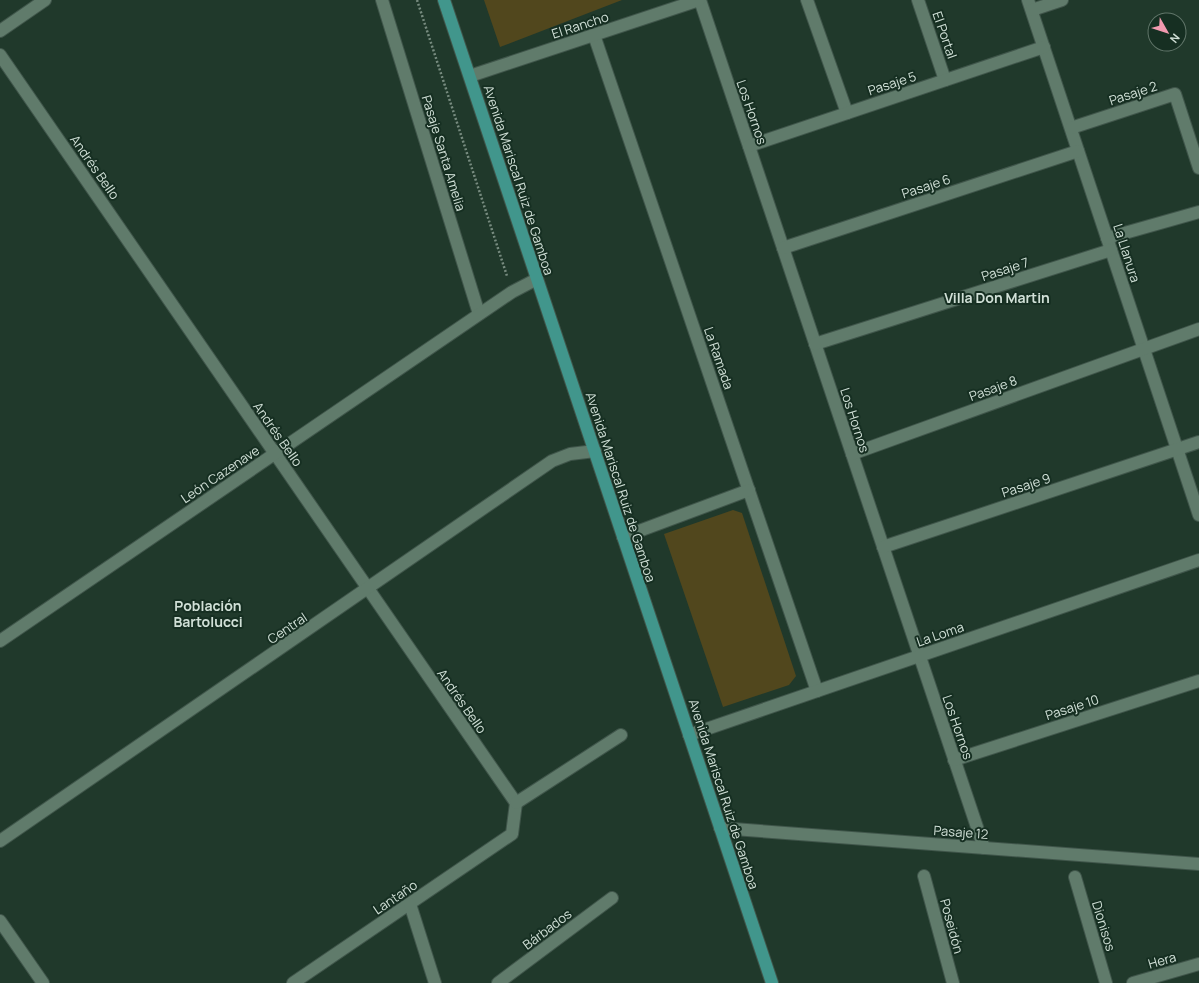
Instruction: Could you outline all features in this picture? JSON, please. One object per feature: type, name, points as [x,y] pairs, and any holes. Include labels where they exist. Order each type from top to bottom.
[{"type":"main road","name":"Avenida Mariscal Ruiz de Gamboa","points":[[444,0],[772,983]]},
{"type":"street","points":[[0,31],[45,0]]},
{"type":"street","name":"Pasaje Santa Amelia","points":[[382,0],[479,314]]},
{"type":"street","name":"El Rancho","points":[[470,76],[700,0]]},
{"type":"street","name":"Los Hornos","points":[[700,0],[984,848]]},
{"type":"street","points":[[807,0],[847,113]]},
{"type":"street","name":"El Portal","points":[[918,0],[945,80]]},
{"type":"street","points":[[1030,5],[1062,0]]},
{"type":"street","name":"La Llanura","points":[[1030,5],[1199,516]]},
{"type":"street","name":"La Ramada","points":[[594,35],[817,691]]},
{"type":"street","name":"Pasaje 5","points":[[749,146],[1044,47]]},
{"type":"street","name":"Andrés Bello","points":[[0,55],[516,803]]},
{"type":"street","name":"Pasaje 2","points":[[1071,128],[1175,94],[1199,168]]},
{"type":"street","name":"Pasaje 6","points":[[783,248],[1078,151]]},
{"type":"street","points":[[1107,238],[1199,212]]},
{"type":"street","name":"Pasaje 7","points":[[815,344],[1111,250]]},
{"type":"street","name":"León Cazenave","points":[[0,641],[479,314],[512,292],[537,278]]},
{"type":"street","name":"Pasaje 8","points":[[852,454],[1199,329]]},
{"type":"street","name":"Pasaje 9","points":[[883,547],[1199,442]]},
{"type":"street","name":"Central","points":[[0,841],[552,461],[570,454],[595,451]]},
{"type":"street","points":[[623,537],[749,490]]},
{"type":"street","name":"La Loma","points":[[689,735],[1199,560]]},
{"type":"street","name":"Pasaje 10","points":[[954,760],[1199,681]]},
{"type":"street","points":[[516,803],[621,735]]},
{"type":"street","name":"Lantaño","points":[[293,983],[512,834],[516,803]]},
{"type":"street","name":"Pasaje 12","points":[[720,828],[1199,864]]},
{"type":"street","name":"Poseidón","points":[[924,876],[953,983]]},
{"type":"street","name":"Dionisos","points":[[1075,877],[1106,983]]},
{"type":"street","name":"Bárbados","points":[[498,983],[612,898]]},
{"type":"street","points":[[410,904],[435,983]]},
{"type":"street","points":[[0,921],[43,983]]},
{"type":"street","name":"Hera","points":[[1133,983],[1199,964]]},
{"type":"path","points":[[417,0],[512,292]]},
{"type":"shaded area","points":[[484,0],[622,0],[500,47]]},
{"type":"shaded area","points":[[733,510],[742,513],[796,676],[789,685],[723,707],[664,534]]},
{"type":"district","name":"Villa Don Martin","points":[[997,298]]},
{"type":"district","name":"Población Bartolucci","points":[[208,614]]}]
